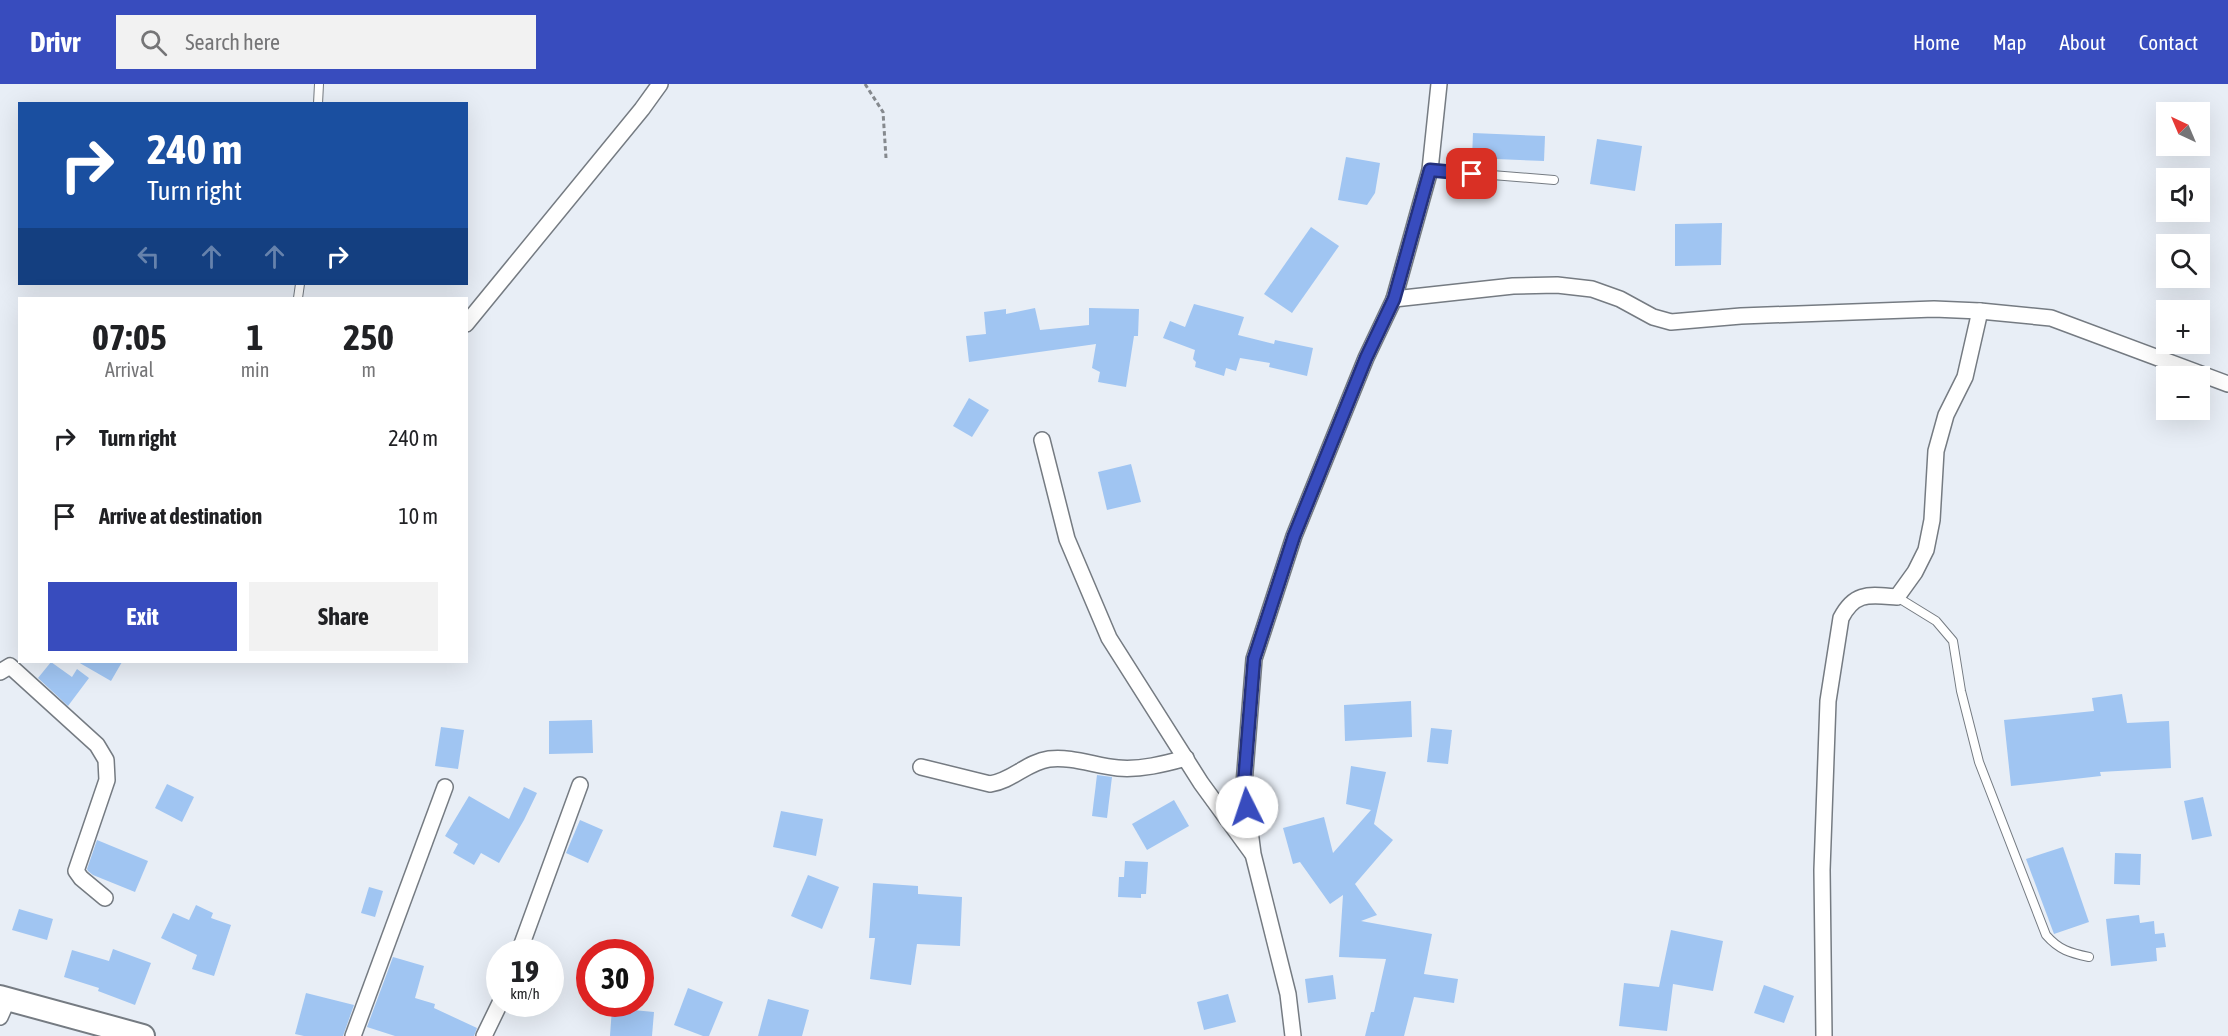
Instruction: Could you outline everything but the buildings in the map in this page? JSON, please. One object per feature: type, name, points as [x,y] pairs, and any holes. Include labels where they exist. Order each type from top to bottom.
[{"type":"main road","points":[[3,1004],[99,1030],[143,1036]]},
{"type":"street","points":[[468,322],[660,84]]},
{"type":"street","points":[[1293,1036],[1288,994],[1253,854],[1244,784],[1254,659],[1294,536],[1366,358],[1394,299],[1430,170],[1438,84]]},
{"type":"street","points":[[1394,299],[1513,286],[1557,285],[1592,289],[1620,299],[1653,317],[1671,322],[1741,316],[1934,309],[2051,318],[2228,384]]},
{"type":"street","points":[[1824,1036],[1822,870],[1828,701],[1841,618],[1848,606],[1859,597],[1897,597],[1915,572],[1926,550],[1932,520],[1936,451],[1946,415],[1965,377],[1980,311]]},
{"type":"street","points":[[1042,440],[1067,539],[1109,638],[1186,758],[1253,854]]},
{"type":"street","points":[[10,666],[97,745],[106,760],[107,780],[76,871],[105,898]]},
{"type":"street","points":[[921,767],[990,784],[1000,783],[1032,764],[1048,759],[1120,768],[1149,767],[1186,758]]},
{"type":"street","points":[[524,939],[580,785]]},
{"type":"street","points":[[353,1036],[445,787]]},
{"type":"street","points":[[484,1036],[493,1017]]},
{"type":"lane","points":[[318,102],[319,84]]},
{"type":"lane","points":[[1430,170],[1554,180]]},
{"type":"lane","points":[[1897,597],[1936,621],[1953,641],[1961,691],[1979,762],[2046,935],[2056,946],[2067,953],[2089,957]]},
{"type":"path","points":[[866,84],[882,112],[886,158]]},
{"type":"route","points":[[1247,807],[1244,784],[1254,659],[1294,536],[1366,358],[1394,299],[1430,170],[1472,174]]}]
